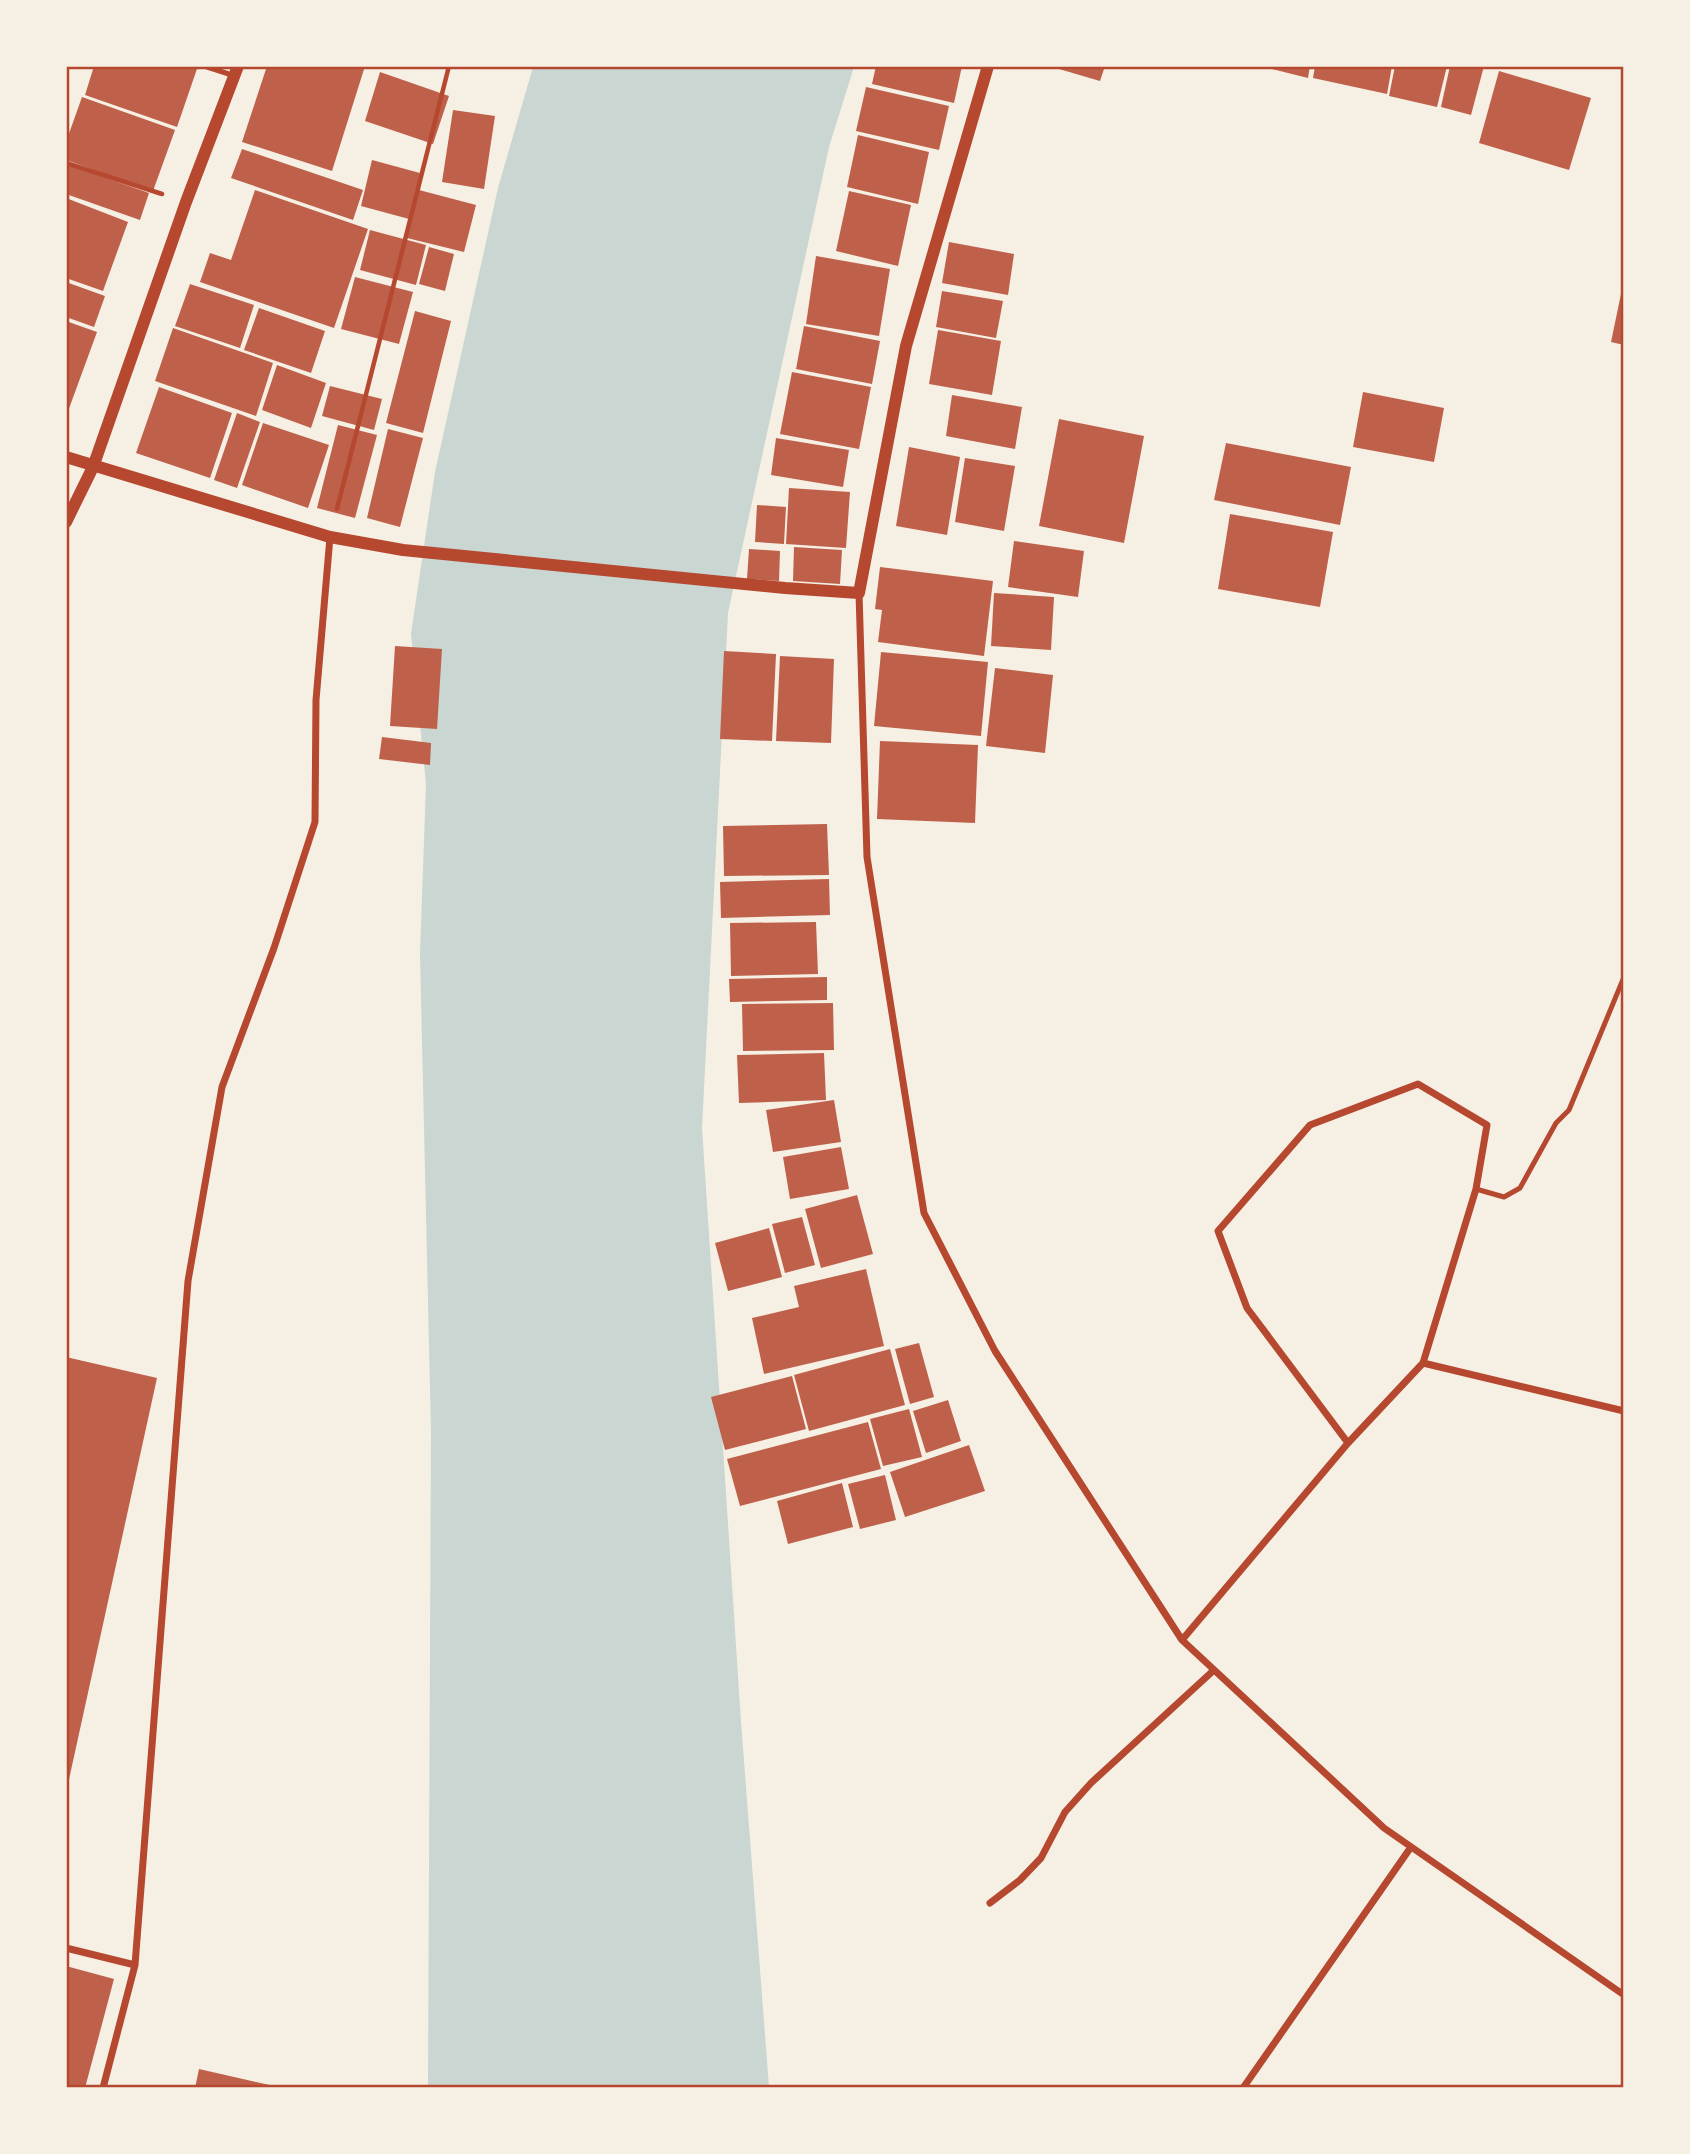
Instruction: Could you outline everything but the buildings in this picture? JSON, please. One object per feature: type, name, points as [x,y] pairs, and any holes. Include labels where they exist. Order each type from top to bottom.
[{"type":"street","points":[[988,66],[906,346],[859,593],[867,857],[924,1213],[995,1351],[1182,1640],[1384,1828],[1623,1995]]},
{"type":"street","points":[[66,522],[93,467],[186,202],[237,71]]},
{"type":"street","points":[[66,457],[330,537],[403,550],[785,589],[859,593]]},
{"type":"street","points":[[103,2088],[135,1965],[188,1281],[222,1087],[274,948],[315,822],[316,700],[330,537]]},
{"type":"street","points":[[1182,1640],[1348,1443],[1423,1363],[1476,1189],[1487,1125],[1418,1084],[1310,1125],[1218,1231],[1247,1308],[1348,1443]]},
{"type":"street","points":[[1423,1363],[1623,1411]]},
{"type":"street","points":[[990,1903],[1020,1880],[1041,1858],[1065,1812],[1091,1783],[1214,1670]]},
{"type":"street","points":[[1243,2088],[1411,1847]]},
{"type":"street","points":[[66,1948],[135,1965]]},
{"type":"lane","points":[[204,66],[237,71]]},
{"type":"lane","points":[[1476,1189],[1504,1197],[1520,1188],[1556,1124],[1569,1110],[1623,977]]},
{"type":"path","points":[[330,537],[449,66]]},
{"type":"path","points":[[66,163],[186,202]]},
{"type":"shaded area","points":[[533,67],[854,67],[829,147],[728,613],[702,1128],[741,1722],[769,2087],[428,2088],[431,1432],[420,953],[426,784],[411,634],[435,472],[498,188]]}]
